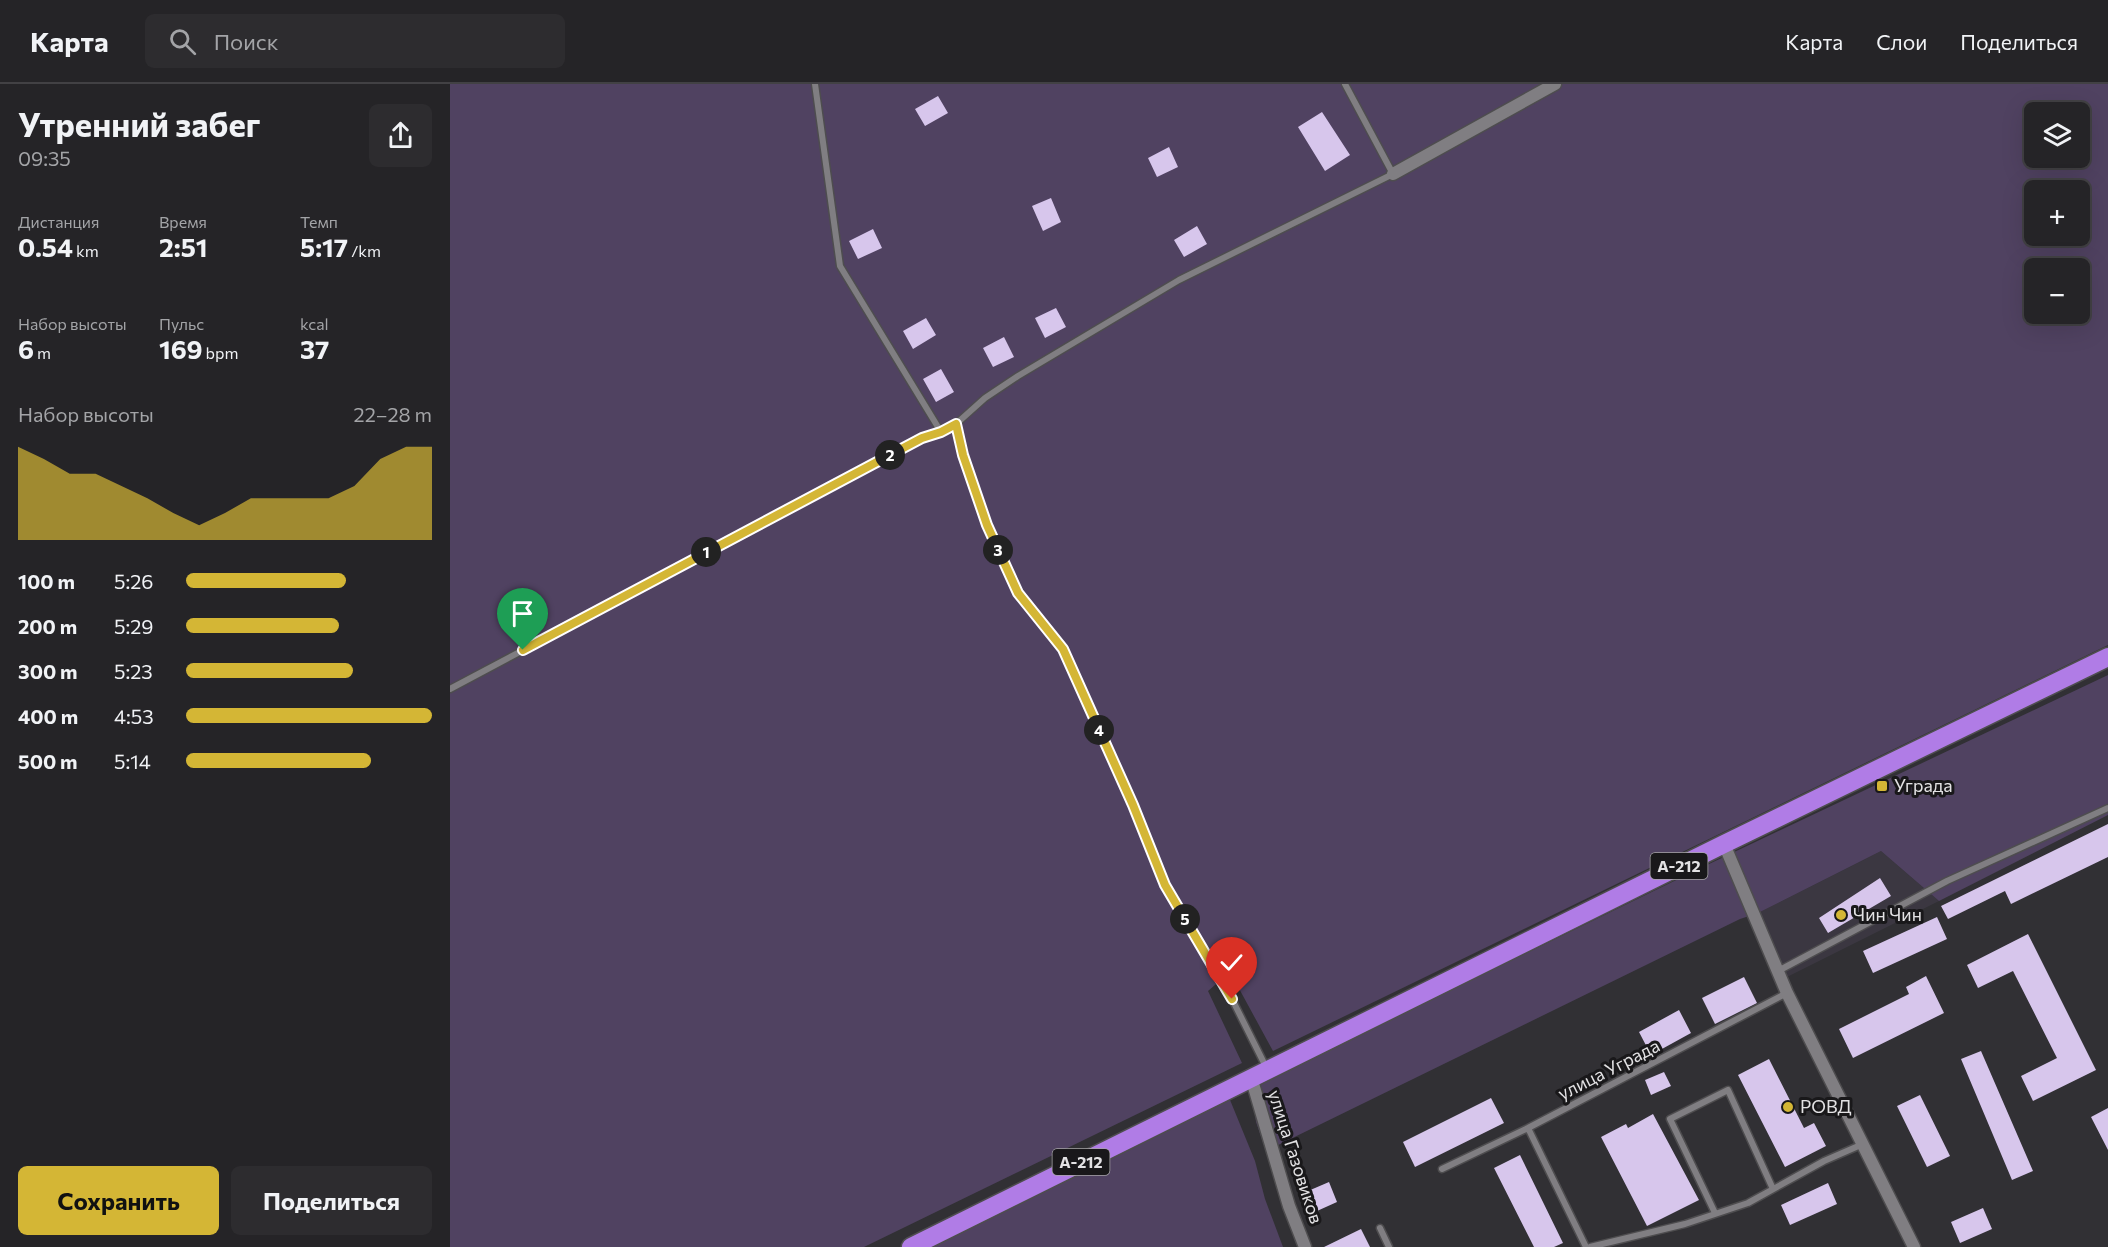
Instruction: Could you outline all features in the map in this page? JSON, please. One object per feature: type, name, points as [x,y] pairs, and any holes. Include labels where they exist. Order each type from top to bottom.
[{"type":"highway","name":"А-212","points":[[911,1247],[1259,1073],[2108,657]]},
{"type":"street","points":[[1392,174],[1555,84]]},
{"type":"street","points":[[1724,844],[1787,993],[1914,1247]]},
{"type":"street","name":"улица Газовиков","points":[[1259,1073],[1289,1206],[1305,1247]]},
{"type":"lane","points":[[815,84],[840,266],[941,432]]},
{"type":"lane","points":[[450,689],[922,438],[956,424],[985,398],[1018,376],[1179,280],[1392,174],[1344,84]]},
{"type":"lane","points":[[956,424],[963,455],[987,525],[1018,593],[1063,649],[1133,805],[1165,885],[1232,999],[1259,1073]]},
{"type":"lane","points":[[1778,970],[1947,881],[2108,808]]},
{"type":"lane","name":"улица Уграда","points":[[1442,1169],[1528,1128],[1787,993]]},
{"type":"lane","points":[[1715,1214],[1670,1119],[1728,1090],[1773,1189]]},
{"type":"lane","points":[[1528,1128],[1588,1247],[1674,1226],[1748,1203],[1824,1161],[1863,1144]]},
{"type":"lane","points":[[1380,1228],[1389,1247]]},
{"type":"shaded area","points":[[450,84],[2108,84],[2108,645],[1273,1051],[1230,972],[1208,991],[1242,1063],[864,1247],[450,1247]]},
{"type":"shaded area","points":[[2108,675],[2108,815],[1939,901],[1881,851],[1266,1151],[1256,1122],[1252,1087],[1709,864]]},
{"type":"shaded area","points":[[1881,851],[1939,901],[1787,977],[1758,913]]},
{"type":"shaded area","points":[[1228,1095],[1255,1161],[1265,1199],[1283,1247],[926,1247]]},
{"type":"building","points":[[938,96],[948,113],[925,126],[915,109]]},
{"type":"building","points":[[1322,112],[1350,155],[1325,171],[1298,127]]},
{"type":"building","points":[[1169,147],[1178,167],[1157,177],[1148,158]]},
{"type":"building","points":[[1051,198],[1061,222],[1043,231],[1032,206]]},
{"type":"building","points":[[1197,226],[1207,244],[1184,257],[1174,240]]},
{"type":"building","points":[[873,229],[882,248],[858,259],[849,241]]},
{"type":"building","points":[[1056,308],[1066,327],[1045,338],[1035,318]]},
{"type":"building","points":[[926,318],[936,335],[913,349],[903,331]]},
{"type":"building","points":[[1004,337],[1014,357],[993,367],[983,348]]},
{"type":"building","points":[[941,369],[954,392],[936,402],[923,379]]},
{"type":"building","points":[[2108,824],[2108,857],[2011,904],[2005,891],[1948,919],[1941,906]]},
{"type":"building","points":[[1880,878],[1891,896],[1828,933],[1819,918]]},
{"type":"building","points":[[1937,917],[1947,939],[1873,973],[1863,951]]},
{"type":"building","points":[[2028,934],[2096,1070],[2033,1101],[2021,1076],[2057,1058],[2013,971],[1978,988],[1967,965]]},
{"type":"building","points":[[1926,976],[1944,1013],[1853,1058],[1839,1029],[1909,994],[1906,987]]},
{"type":"building","points":[[1744,977],[1757,1003],[1715,1024],[1702,998]]},
{"type":"building","points":[[1679,1010],[1691,1033],[1651,1055],[1639,1032]]},
{"type":"building","points":[[1981,1051],[2033,1171],[2012,1180],[1961,1059]]},
{"type":"building","points":[[1769,1059],[1804,1128],[1814,1123],[1826,1146],[1785,1167],[1738,1075]]},
{"type":"building","points":[[1664,1072],[1671,1086],[1651,1095],[1645,1080]]},
{"type":"building","points":[[1920,1095],[1950,1156],[1927,1167],[1897,1106]]},
{"type":"building","points":[[1491,1098],[1504,1123],[1415,1167],[1403,1142]]},
{"type":"building","points":[[2108,1108],[2108,1150],[2091,1117]]},
{"type":"building","points":[[1653,1114],[1699,1200],[1647,1226],[1601,1137],[1626,1124],[1628,1128]]},
{"type":"building","points":[[1520,1155],[1563,1243],[1554,1247],[1534,1247],[1494,1168]]},
{"type":"building","points":[[1329,1182],[1337,1202],[1317,1211],[1308,1191]]},
{"type":"building","points":[[1828,1183],[1837,1204],[1790,1225],[1781,1205]]},
{"type":"building","points":[[1983,1208],[1992,1229],[1960,1243],[1951,1222]]},
{"type":"building","points":[[1361,1229],[1370,1247],[1324,1247]]},
{"type":"place","name":"Уграда","points":[[1882,786]]},
{"type":"place","name":"Чин Чин","points":[[1841,915]]},
{"type":"place","name":"РОВД","points":[[1788,1107]]},
{"type":"route","points":[[523,650],[922,438],[956,424],[963,455],[987,525],[1018,593],[1063,649],[1133,805],[1165,885],[1232,999]]}]
